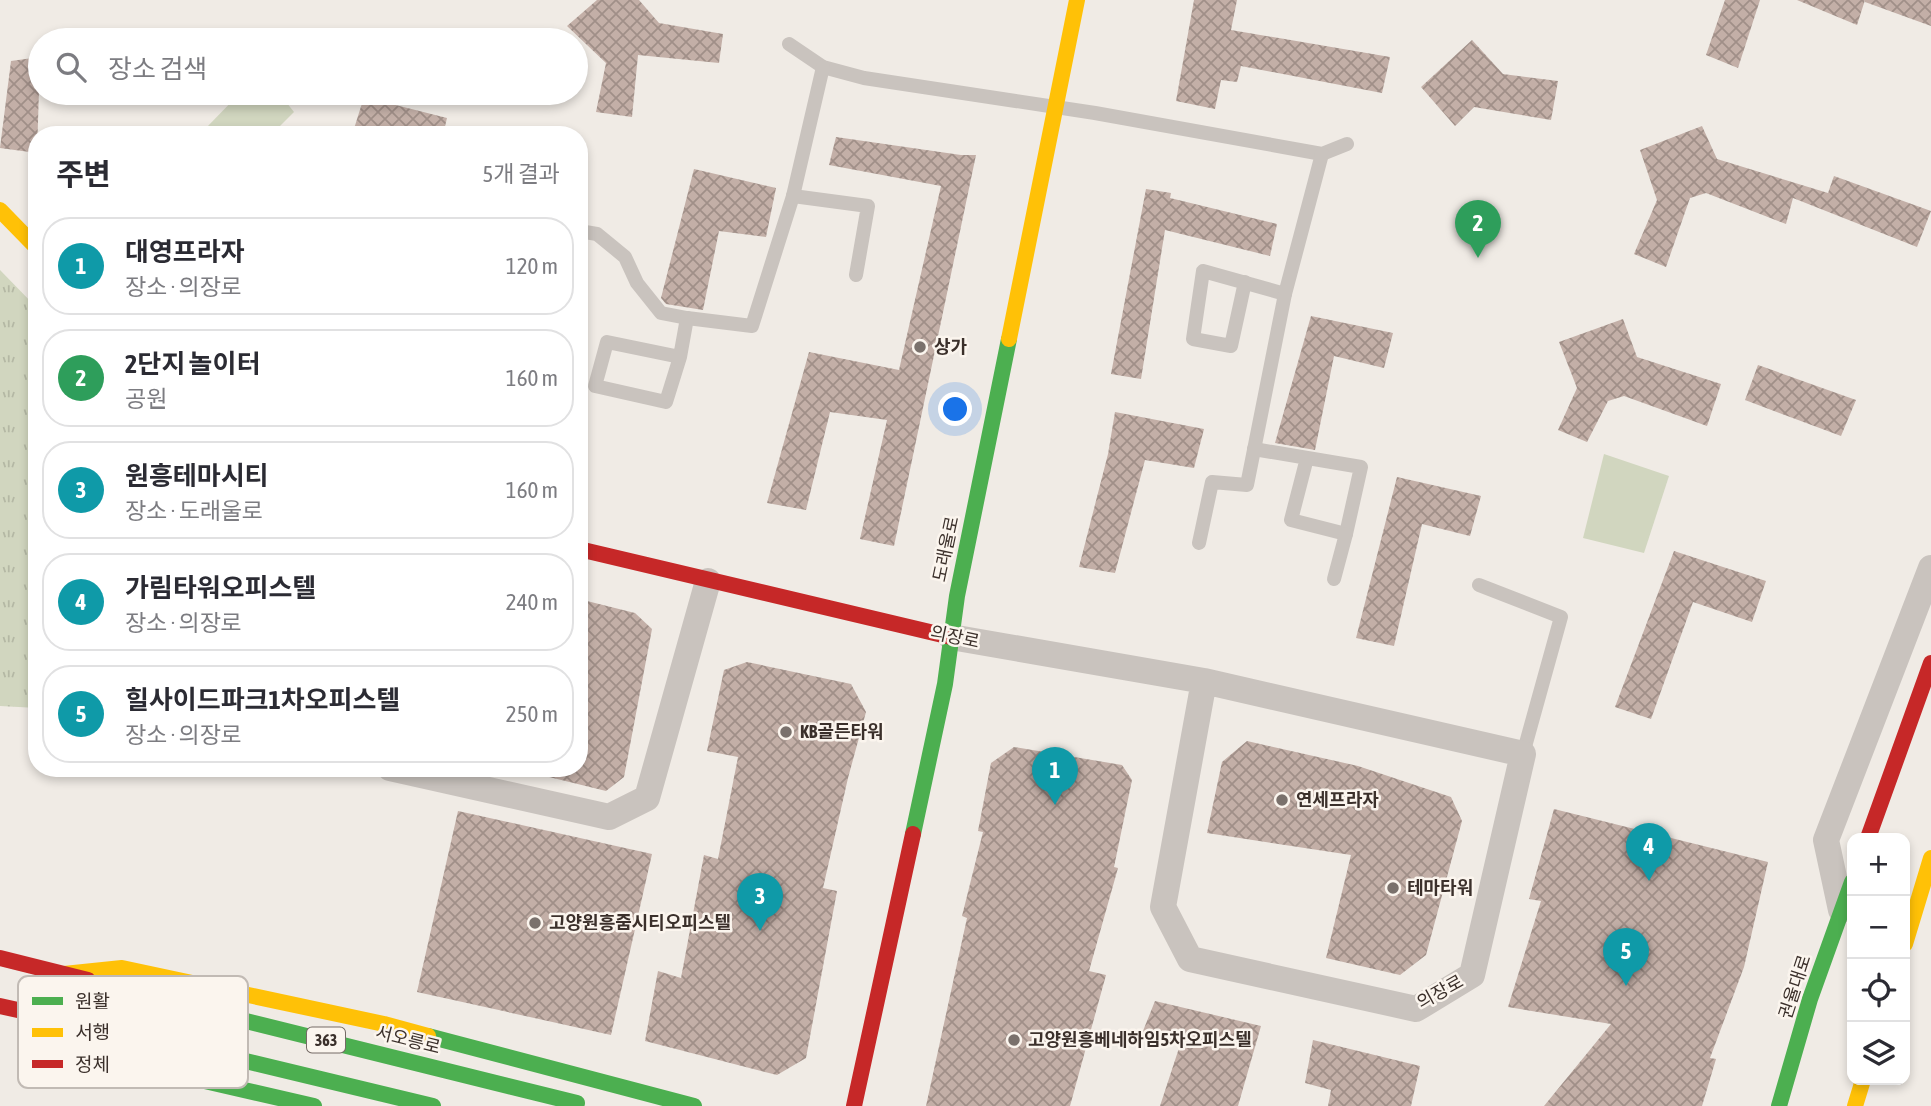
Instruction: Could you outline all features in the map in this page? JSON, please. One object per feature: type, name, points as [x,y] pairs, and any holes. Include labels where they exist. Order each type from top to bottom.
[{"type":"main road","name":"도래울로","points":[[854,1106],[945,684],[957,596],[1077,0]]},
{"type":"main road","points":[[0,209],[28,239]]},
{"type":"main road","name":"의장로","points":[[588,550],[708,581],[951,636]]},
{"type":"main road","points":[[1870,833],[1929,677]]},
{"type":"main road","points":[[1910,927],[1931,858]]},
{"type":"main road","name":"권율대로","points":[[1779,1106],[1810,999],[1847,896]]},
{"type":"main road","points":[[0,958],[74,976]]},
{"type":"main road","points":[[59,972],[122,968],[160,976]]},
{"type":"main road","points":[[248,994],[384,1024],[694,1106]]},
{"type":"main road","name":"363","points":[[0,1006],[18,1010]]},
{"type":"main road","name":"서오릉로","points":[[248,1021],[589,1106]]},
{"type":"main road","name":"363","points":[[248,1061],[433,1106]]},
{"type":"main road","points":[[1856,1106],[1862,1085]]},
{"type":"main road","points":[[235,1088],[314,1106]]},
{"type":"street","points":[[1841,913],[1826,840],[1931,568]]},
{"type":"street","points":[[430,777],[610,817],[647,798],[708,581]]},
{"type":"street","name":"의장로","points":[[951,636],[1203,681],[1523,754],[1472,975],[1416,1009],[1190,960],[1163,907],[1203,681]]},
{"type":"lane","points":[[789,44],[823,67],[864,78],[1057,107],[1322,154],[1347,144]]},
{"type":"lane","points":[[588,232],[597,234],[625,257],[637,283],[661,313],[751,326],[793,196],[823,67]]},
{"type":"lane","points":[[1199,543],[1212,482],[1247,485],[1285,294],[1322,154]]},
{"type":"lane","points":[[793,196],[868,206],[856,275]]},
{"type":"lane","points":[[1245,282],[1231,346],[1193,339],[1203,271],[1245,282],[1285,294]]},
{"type":"lane","points":[[680,357],[607,342],[595,386],[666,402],[680,357],[687,318]]},
{"type":"lane","points":[[1254,449],[1361,467],[1334,579]]},
{"type":"lane","points":[[1307,458],[1291,520],[1346,534]]},
{"type":"lane","points":[[1479,585],[1561,617],[1523,754]]},
{"type":"green space","points":[[228,105],[288,105],[294,112],[280,126],[208,126]]},
{"type":"green space","points":[[0,270],[28,299],[28,708],[0,706]]},
{"type":"green space","points":[[1604,454],[1669,476],[1644,553],[1583,538]]},
{"type":"building","points":[[597,0],[639,0],[659,23],[723,34],[719,63],[638,55],[632,117],[596,112],[606,63],[588,46],[588,28],[567,26]]},
{"type":"building","points":[[1194,0],[1237,0],[1231,30],[1390,57],[1382,93],[1241,66],[1237,82],[1221,80],[1215,109],[1176,101]]},
{"type":"building","points":[[1725,0],[1760,0],[1738,68],[1706,55]]},
{"type":"building","points":[[1797,0],[1865,0],[1857,25]]},
{"type":"building","points":[[1931,0],[1931,26],[1865,2]]},
{"type":"building","points":[[1472,40],[1503,74],[1558,81],[1551,120],[1474,107],[1455,126],[1421,87]]},
{"type":"building","points":[[28,59],[28,105],[38,105],[38,126],[28,126],[28,152],[0,148],[11,61]]},
{"type":"building","points":[[361,105],[396,105],[447,118],[445,126],[355,126]]},
{"type":"building","points":[[1702,126],[1717,159],[1828,193],[1834,176],[1931,211],[1917,247],[1793,198],[1786,224],[1706,193],[1690,198],[1666,267],[1634,254],[1657,200],[1640,150]]},
{"type":"building","points":[[836,137],[976,155],[894,546],[860,539],[887,420],[830,412],[806,510],[767,503],[809,352],[899,370],[941,186],[829,165]]},
{"type":"building","points":[[694,169],[776,188],[766,237],[719,231],[703,310],[666,304],[661,298]]},
{"type":"building","points":[[1146,189],[1171,193],[1170,198],[1277,224],[1270,256],[1165,230],[1141,379],[1111,374]]},
{"type":"building","points":[[1311,316],[1393,333],[1384,368],[1334,356],[1315,450],[1275,443]]},
{"type":"building","points":[[1623,319],[1637,357],[1721,384],[1707,426],[1624,396],[1608,401],[1587,442],[1558,430],[1577,388],[1559,342]]},
{"type":"building","points":[[1758,365],[1856,400],[1841,436],[1745,400]]},
{"type":"building","points":[[1115,412],[1204,429],[1194,468],[1145,460],[1115,573],[1079,567],[1108,454]]},
{"type":"building","points":[[1397,477],[1481,496],[1470,536],[1422,524],[1394,646],[1356,638]]},
{"type":"building","points":[[1674,551],[1766,581],[1752,622],[1693,602],[1651,719],[1615,707]]},
{"type":"building","points":[[588,601],[635,613],[652,629],[624,777],[606,791],[549,777],[588,777]]},
{"type":"building","points":[[747,662],[851,684],[866,712],[823,888],[837,891],[806,1058],[777,1075],[645,1041],[658,971],[681,978],[704,855],[718,859],[738,757],[707,751],[724,670]]},
{"type":"building","points":[[1247,741],[1358,766],[1451,797],[1462,821],[1426,955],[1400,975],[1326,958],[1351,855],[1207,833],[1222,762]]},
{"type":"building","points":[[1014,747],[1122,765],[1132,780],[1114,867],[1118,868],[1089,971],[1106,975],[1070,1106],[926,1106],[967,918],[962,916],[983,832],[978,831],[991,763]]},
{"type":"building","points":[[1554,809],[1768,862],[1744,967],[1710,1058],[1716,1059],[1702,1106],[1544,1106],[1611,1024],[1508,1007],[1541,901],[1529,899]]},
{"type":"building","name":"고양원흥줌시티오피스텔","points":[[458,811],[652,854],[611,1035],[417,992]]},
{"type":"building","points":[[1155,1001],[1261,1026],[1238,1106],[1160,1106],[1180,1045],[1141,1036]]},
{"type":"building","points":[[1313,1040],[1420,1066],[1411,1106],[1328,1106],[1331,1090],[1305,1083]]},
{"type":"traffic: fast","points":[[913,834],[945,684],[957,596],[1009,339]]},
{"type":"traffic: fast","points":[[1779,1106],[1810,999],[1847,896]]},
{"type":"traffic: fast","points":[[248,1021],[577,1103]]},
{"type":"traffic: fast","points":[[428,1036],[694,1106]]},
{"type":"traffic: fast","points":[[248,1062],[433,1106]]},
{"type":"traffic: fast","points":[[235,1088],[314,1106]]},
{"type":"traffic: slow","points":[[1009,339],[1077,0]]},
{"type":"traffic: slow","points":[[0,210],[28,239]]},
{"type":"traffic: slow","points":[[1910,927],[1931,858]]},
{"type":"traffic: slow","points":[[64,974],[122,968],[159,976]]},
{"type":"traffic: slow","points":[[248,995],[428,1036]]},
{"type":"traffic: slow","points":[[1855,1106],[1861,1085]]},
{"type":"traffic: jam","points":[[588,551],[951,637]]},
{"type":"traffic: jam","points":[[1870,833],[1931,663]]},
{"type":"traffic: jam","points":[[854,1106],[913,834]]},
{"type":"traffic: jam","points":[[0,958],[72,976]]},
{"type":"traffic: jam","points":[[0,1006],[18,1010]]},
{"type":"place","name":"2단지 놀이터","points":[[1478,258]]},
{"type":"place","name":"상가","points":[[920,347]]},
{"type":"place","name":"KB골든타워","points":[[786,732]]},
{"type":"place","name":"연세프라자","points":[[1282,800]]},
{"type":"place","name":"대영프라자","points":[[1055,805]]},
{"type":"place","name":"가림타워오피스텔","points":[[1649,881]]},
{"type":"place","name":"테마타워","points":[[1393,888]]},
{"type":"place","name":"고양원흥줌시티오피스텔","points":[[535,923]]},
{"type":"place","name":"원흥테마시티","points":[[760,931]]},
{"type":"place","name":"힐사이드파크1차오피스텔","points":[[1626,986]]},
{"type":"place","name":"고양원흥베네하임5차오피스텔","points":[[1014,1040]]}]
